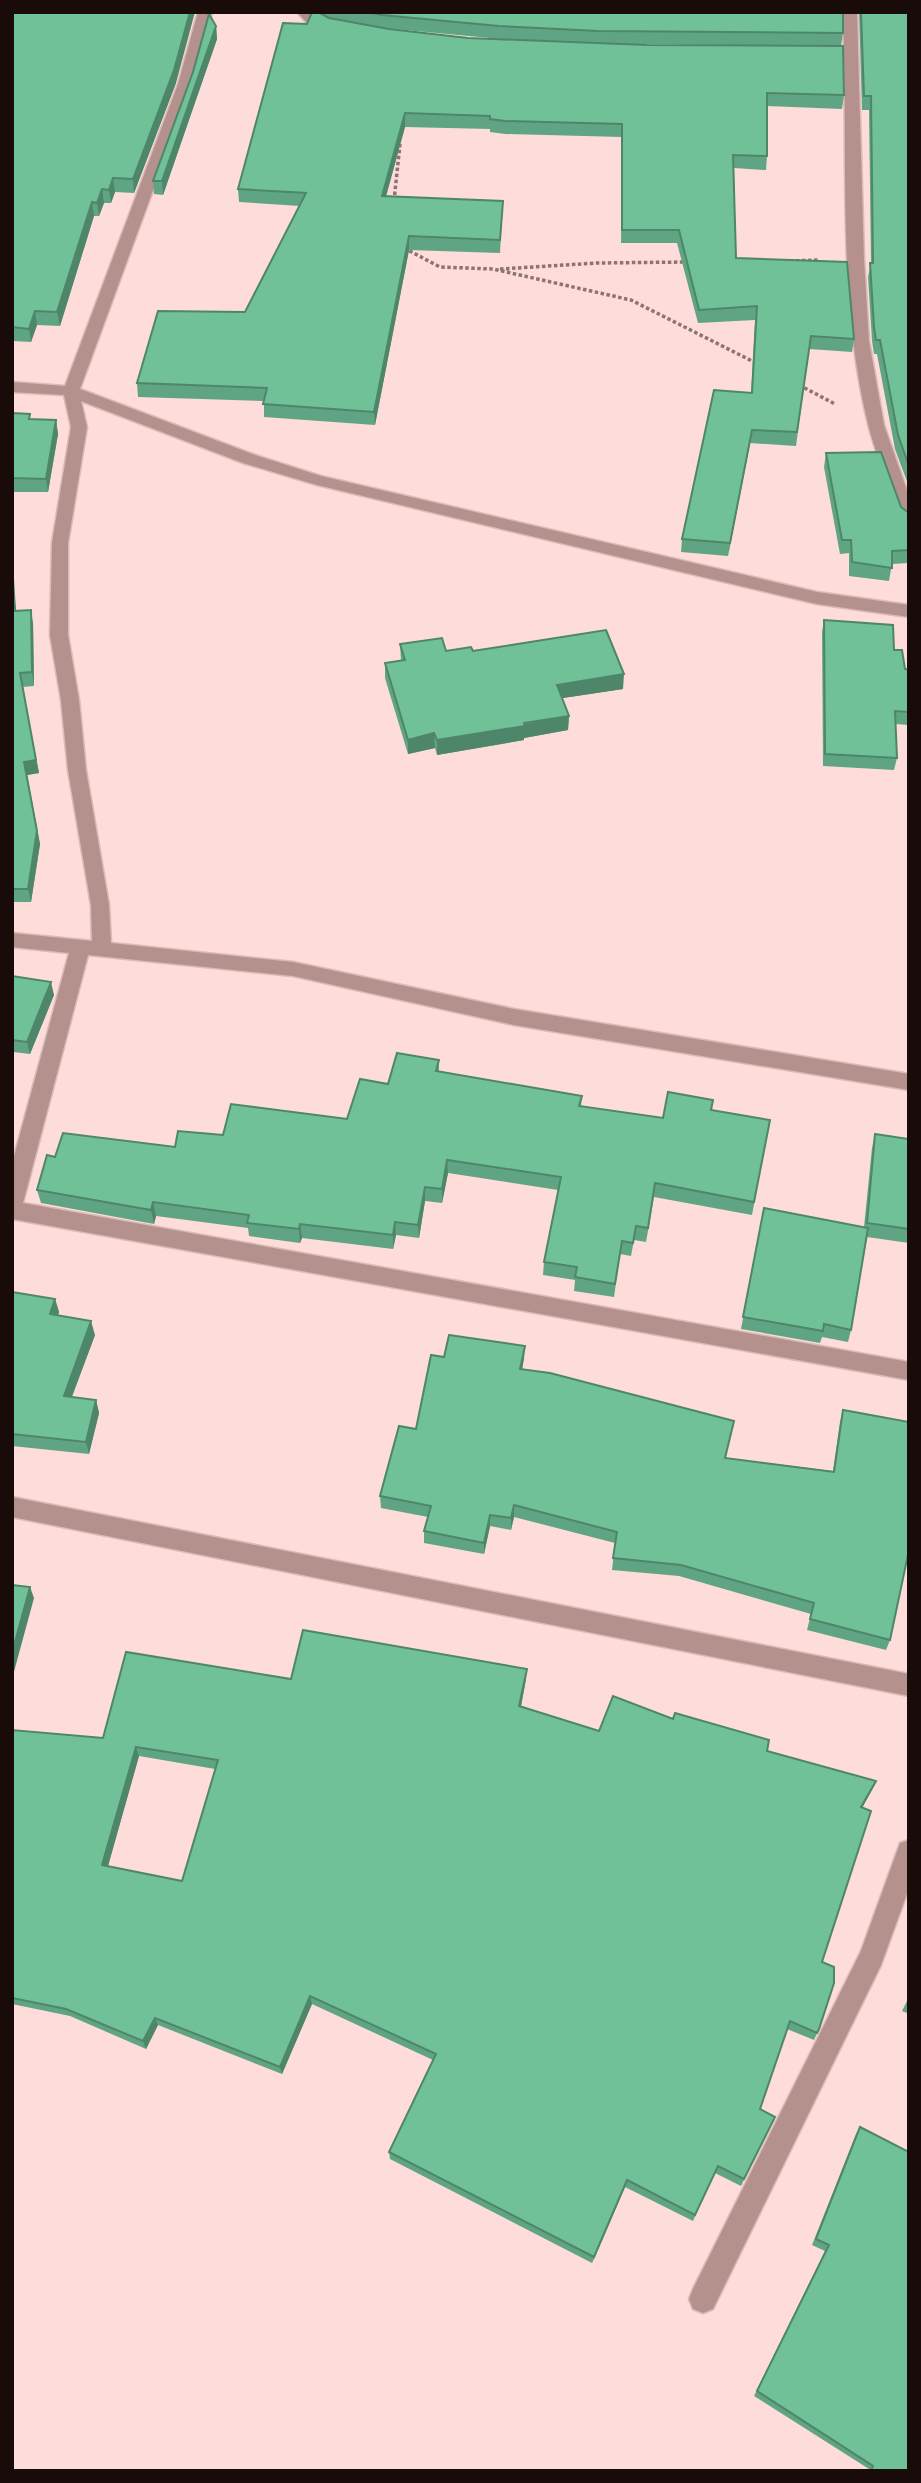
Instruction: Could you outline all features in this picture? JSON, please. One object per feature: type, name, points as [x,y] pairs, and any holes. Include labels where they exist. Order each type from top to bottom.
[{"type":"street","points":[[102,951],[100,905],[77,770],[70,700],[59,635],[60,543],[79,427],[71,391],[185,85],[205,12]]},
{"type":"street","points":[[304,12],[311,19],[350,29]]},
{"type":"street","points":[[850,12],[856,259],[861,341],[876,425],[909,520]]},
{"type":"street","points":[[795,53],[850,53]]},
{"type":"street","points":[[12,387],[71,391],[249,459],[317,480],[510,528],[804,595],[909,611]]},
{"type":"street","points":[[12,940],[293,969],[514,1017],[909,1082]]},
{"type":"street","points":[[12,1204],[80,948]]},
{"type":"street","points":[[12,1210],[909,1371]]},
{"type":"street","points":[[12,1507],[909,1685]]},
{"type":"street","points":[[703,2299],[872,1956],[909,1852]]},
{"type":"path","points":[[394,204],[400,135]]},
{"type":"path","points":[[399,246],[440,267],[493,270],[597,263],[694,262]]},
{"type":"path","points":[[788,261],[856,259]]},
{"type":"path","points":[[493,270],[631,300],[766,368]]},
{"type":"path","points":[[791,381],[876,425]]},
{"type":"building","points":[[12,12],[190,12],[174,70],[133,179],[113,178],[109,190],[102,189],[97,203],[92,202],[57,312],[35,311],[29,329],[12,327]]},
{"type":"building","points":[[312,12],[329,18],[389,29],[468,38],[647,45],[843,46],[844,95],[767,93],[767,156],[733,155],[736,258],[847,262],[854,339],[811,336],[797,432],[752,430],[730,543],[682,539],[714,390],[752,393],[757,306],[699,310],[679,230],[622,230],[622,124],[505,121],[490,119],[490,116],[405,113],[382,196],[503,201],[500,240],[409,236],[374,412],[263,404],[267,388],[137,383],[158,311],[245,312],[306,193],[238,189],[283,23],[307,24]]},
{"type":"building","points":[[368,12],[843,12],[843,33],[598,31],[499,26]]},
{"type":"building","points":[[861,12],[909,12],[909,466],[898,435],[880,340],[876,340],[874,327],[870,263],[873,263],[871,96],[864,96]]},
{"type":"building","points":[[209,14],[216,26],[162,181],[153,181],[193,72]]},
{"type":"building","points":[[12,413],[30,414],[29,419],[56,420],[46,479],[12,478]]},
{"type":"building","points":[[881,452],[901,507],[909,513],[909,550],[892,551],[892,568],[852,562],[851,540],[842,540],[826,453]]},
{"type":"building","points":[[12,584],[14,611],[31,610],[32,672],[20,673],[36,760],[24,762],[37,831],[28,889],[12,889]]},
{"type":"building","points":[[824,620],[893,625],[894,650],[902,650],[905,669],[909,670],[909,712],[895,711],[897,758],[825,754]]},
{"type":"building","points":[[606,630],[624,674],[557,685],[569,716],[437,740],[434,733],[408,740],[385,663],[405,660],[400,644],[442,638],[446,651],[471,647],[473,651]]},
{"type":"building","points":[[12,976],[51,982],[27,1042],[12,1040]]},
{"type":"building","points":[[397,1053],[439,1060],[436,1071],[582,1096],[579,1106],[663,1118],[668,1092],[713,1100],[711,1110],[770,1120],[754,1202],[655,1183],[648,1228],[636,1226],[633,1243],[622,1241],[615,1284],[575,1277],[577,1267],[544,1262],[561,1177],[447,1160],[442,1189],[425,1187],[418,1225],[395,1222],[393,1235],[300,1224],[299,1229],[247,1223],[249,1215],[153,1202],[151,1210],[37,1190],[47,1155],[55,1157],[63,1133],[175,1147],[178,1131],[223,1135],[231,1104],[347,1119],[360,1079],[388,1084]]},
{"type":"building","points":[[875,1134],[909,1139],[909,1229],[867,1223]]},
{"type":"building","points":[[764,1208],[868,1228],[851,1330],[824,1324],[823,1331],[743,1317]]},
{"type":"building","points":[[12,1292],[55,1299],[50,1314],[91,1321],[64,1396],[96,1400],[86,1442],[12,1434]]},
{"type":"building","points":[[449,1335],[525,1346],[520,1369],[550,1373],[734,1421],[725,1458],[834,1472],[843,1410],[909,1422],[909,1550],[890,1640],[810,1619],[814,1603],[681,1565],[613,1558],[617,1532],[514,1505],[511,1518],[490,1515],[484,1543],[424,1531],[431,1506],[380,1496],[399,1426],[416,1429],[431,1355],[444,1357]]},
{"type":"building","points":[[12,1585],[30,1587],[12,1653]]},
{"type":"building","points":[[303,1630],[527,1669],[519,1706],[599,1731],[613,1696],[673,1719],[675,1713],[769,1740],[767,1751],[876,1781],[861,1807],[871,1811],[822,1962],[834,1967],[834,1983],[819,2029],[817,2033],[790,2021],[760,2109],[775,2117],[744,2179],[718,2166],[695,2215],[627,2180],[594,2257],[389,2152],[436,2054],[310,1996],[280,2067],[155,2018],[143,2041],[66,2009],[12,1998],[12,1730],[103,1738],[126,1652],[291,1679]],"holes":[[[136,1747],[218,1760],[182,1881],[102,1865]]]},
{"type":"building","points":[[860,2127],[909,2152],[909,2471],[871,2471],[873,2466],[757,2391],[829,2245],[816,2239]]}]
